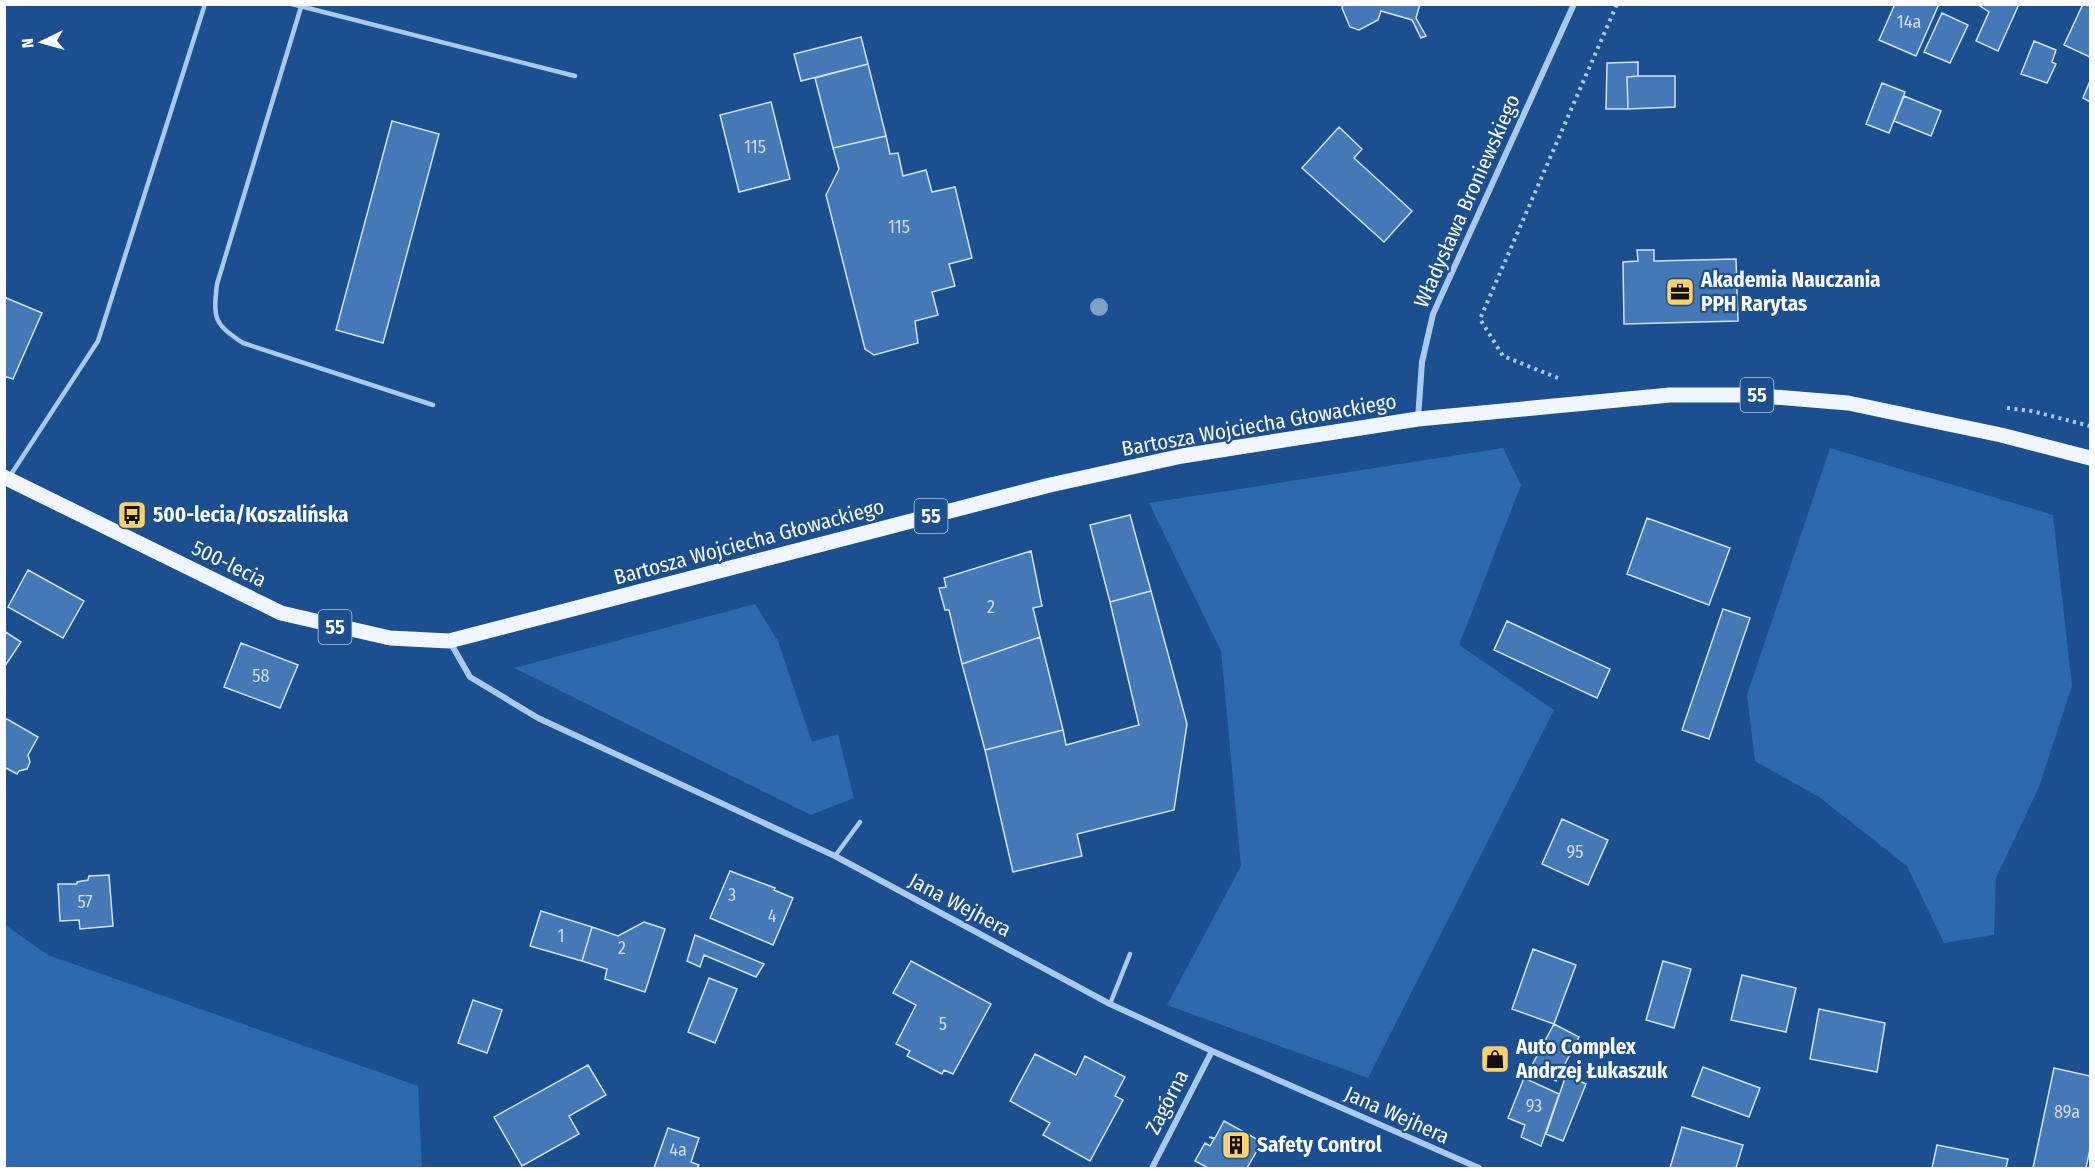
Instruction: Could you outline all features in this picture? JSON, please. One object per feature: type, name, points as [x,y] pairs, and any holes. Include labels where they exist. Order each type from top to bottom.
[{"type":"main road","name":"Bartosza Wojciecha Głowackiego","points":[[449,641],[1050,485],[1182,456],[1418,419],[1670,395],[1749,394],[1848,403],[2001,435],[2091,458]]},
{"type":"main road","name":"500-lecia","points":[[7,478],[281,613],[390,638],[449,641]]},
{"type":"street","name":"Władysława Broniewskiego","points":[[1418,419],[1422,362],[1433,314],[1574,4]]},
{"type":"street","name":"Jana Wejhera","points":[[449,641],[470,677],[538,718],[835,856],[1110,1004],[1479,1168]]},
{"type":"street","name":"Zagórna","points":[[1152,1168],[1212,1051]]},
{"type":"lane","points":[[7,478],[98,341],[205,4]]},
{"type":"lane","points":[[292,4],[575,76]]},
{"type":"lane","points":[[301,7],[217,284],[214,312],[224,330],[243,343],[433,405]]},
{"type":"lane","points":[[835,856],[860,822]]},
{"type":"lane","points":[[1110,1004],[1130,954]]},
{"type":"path","points":[[1567,378],[1556,378],[1503,356],[1480,319],[1617,4]]},
{"type":"path","points":[[1999,406],[2032,411],[2091,426]]},
{"type":"shaded area","points":[[1503,448],[1521,485],[1459,645],[1554,710],[1368,1078],[1167,1005],[1241,866],[1221,651],[1149,503]]},
{"type":"shaded area","points":[[1830,448],[2053,515],[2072,686],[2039,787],[1996,878],[1994,935],[1944,943],[1907,866],[1819,797],[1755,761],[1747,695]]},
{"type":"shaded area","points":[[755,604],[778,641],[812,742],[838,734],[854,798],[811,815],[514,668]]},
{"type":"shaded area","points":[[4,924],[48,955],[418,1086],[422,1168],[5,1168]]},
{"type":"building","points":[[1343,4],[1420,4],[1416,18],[1426,36],[1421,38],[1412,20],[1381,11],[1378,20],[1359,30],[1350,27],[1342,8]]},
{"type":"building","points":[[1895,4],[1939,4],[1916,56],[1879,40]]},
{"type":"building","points":[[1977,4],[2019,4],[1998,51],[1976,41],[1989,12]]},
{"type":"building","points":[[2083,4],[2090,4],[2090,57],[2064,45]]},
{"type":"building","points":[[1942,13],[1968,25],[1950,63],[1924,52]]},
{"type":"building","points":[[861,37],[868,64],[801,81],[794,54]]},
{"type":"building","points":[[2034,41],[2056,50],[2052,62],[2056,64],[2047,83],[2021,74]]},
{"type":"building","points":[[1638,62],[1638,76],[1627,77],[1628,109],[1606,109],[1607,63]]},
{"type":"building","points":[[868,64],[886,136],[833,148],[815,78]]},
{"type":"building","points":[[1675,76],[1675,107],[1628,109],[1627,77]]},
{"type":"building","points":[[2090,81],[2090,102],[2083,98]]},
{"type":"building","points":[[1882,83],[1905,92],[1889,133],[1866,124]]},
{"type":"building","points":[[1904,96],[1941,111],[1931,136],[1894,121]]},
{"type":"building","points":[[771,102],[790,179],[739,192],[720,115]]},
{"type":"building","points":[[392,121],[439,134],[383,343],[336,330]]},
{"type":"building","points":[[1339,127],[1362,149],[1354,158],[1412,211],[1384,242],[1302,168]]},
{"type":"building","points":[[886,136],[890,154],[898,153],[903,176],[926,170],[932,192],[955,187],[972,258],[949,264],[955,286],[932,292],[938,315],[915,321],[918,343],[874,355],[865,349],[826,195],[839,169],[833,148]]},
{"type":"building","name":"Akademia Nauczania PPH Rarytas","points":[[1637,250],[1654,250],[1654,261],[1736,259],[1738,321],[1624,324],[1623,262],[1638,261]]},
{"type":"building","points":[[4,297],[42,313],[13,379],[4,376]]},
{"type":"building","points":[[1130,515],[1151,591],[1110,602],[1090,525]]},
{"type":"building","points":[[1647,518],[1730,548],[1709,605],[1627,574]]},
{"type":"building","points":[[1031,551],[1042,606],[1033,608],[1040,637],[962,664],[949,610],[945,610],[939,588],[946,587],[944,578]]},
{"type":"building","points":[[28,570],[84,601],[63,638],[8,607]]},
{"type":"building","points":[[1151,591],[1187,724],[1174,810],[1077,834],[1082,856],[1013,872],[985,750],[1063,730],[1066,745],[1139,725],[1110,602]]},
{"type":"building","points":[[1723,609],[1750,618],[1709,739],[1682,730]]},
{"type":"building","points":[[1507,621],[1610,669],[1597,698],[1494,650]]},
{"type":"building","points":[[4,631],[21,642],[5,666],[4,666]]},
{"type":"building","points":[[1040,637],[1063,730],[985,750],[962,664]]},
{"type":"building","points":[[241,643],[298,665],[280,708],[224,687]]},
{"type":"building","points":[[7,719],[38,737],[28,755],[30,762],[27,769],[17,774],[4,767],[4,720]]},
{"type":"building","points":[[1562,819],[1608,840],[1588,885],[1542,864]]},
{"type":"building","points":[[730,871],[775,888],[774,890],[793,898],[773,945],[710,918]]},
{"type":"building","points":[[109,875],[113,926],[80,929],[79,920],[60,921],[58,884],[77,884],[77,882],[88,880],[89,876]]},
{"type":"building","points":[[541,911],[592,927],[582,961],[530,946]]},
{"type":"building","points":[[644,922],[665,929],[645,992],[605,979],[607,969],[582,961],[592,927],[618,936]]},
{"type":"building","points":[[695,935],[764,964],[756,977],[704,955],[700,967],[687,961]]},
{"type":"building","points":[[1533,949],[1576,965],[1554,1024],[1512,1009]]},
{"type":"building","points":[[911,961],[991,1004],[953,1074],[944,1070],[942,1074],[907,1056],[910,1051],[896,1044],[916,1005],[893,993]]},
{"type":"building","points":[[1663,961],[1691,969],[1674,1028],[1646,1020]]},
{"type":"building","points":[[1742,975],[1796,988],[1786,1032],[1731,1020]]},
{"type":"building","points":[[709,978],[737,989],[715,1043],[688,1032]]},
{"type":"building","points":[[473,1000],[502,1010],[487,1053],[458,1043]]},
{"type":"building","points":[[1819,1009],[1885,1023],[1877,1072],[1810,1059]]},
{"type":"building","points":[[1554,1024],[1579,1037],[1556,1081],[1531,1067]]},
{"type":"building","points":[[1035,1054],[1076,1075],[1085,1056],[1125,1077],[1115,1096],[1123,1100],[1090,1161],[1043,1135],[1050,1123],[1010,1101]]},
{"type":"building","points":[[588,1065],[606,1095],[569,1116],[579,1134],[522,1166],[494,1117]]},
{"type":"building","points":[[1703,1067],[1760,1088],[1749,1117],[1692,1096]]},
{"type":"building","points":[[2054,1068],[2090,1076],[2090,1149],[2086,1168],[2033,1168]]},
{"type":"building","points":[[1566,1075],[1586,1084],[1563,1141],[1546,1134]]},
{"type":"building","points":[[1524,1078],[1559,1094],[1541,1146],[1521,1137],[1525,1125],[1508,1118]]},
{"type":"building","name":"Safety Control","points":[[1224,1121],[1262,1142],[1247,1168],[1208,1168],[1195,1161],[1205,1143],[1210,1146],[1214,1139],[1209,1137],[1215,1138]]},
{"type":"building","points":[[1682,1127],[1743,1145],[1736,1168],[1670,1168]]},
{"type":"building","points":[[668,1128],[699,1138],[691,1162],[699,1165],[697,1168],[654,1168]]},
{"type":"building","points":[[1937,1145],[2008,1159],[2006,1168],[1932,1168]]},
{"type":"place","name":"Akademia Nauczania PPH Rarytas","points":[[1680,292]]},
{"type":"place","name":"500-lecia/Koszalińska","points":[[132,515]]},
{"type":"place","name":"Auto Complex Andrzej Łukaszuk","points":[[1495,1059]]},
{"type":"place","name":"Safety Control","points":[[1236,1145]]}]
